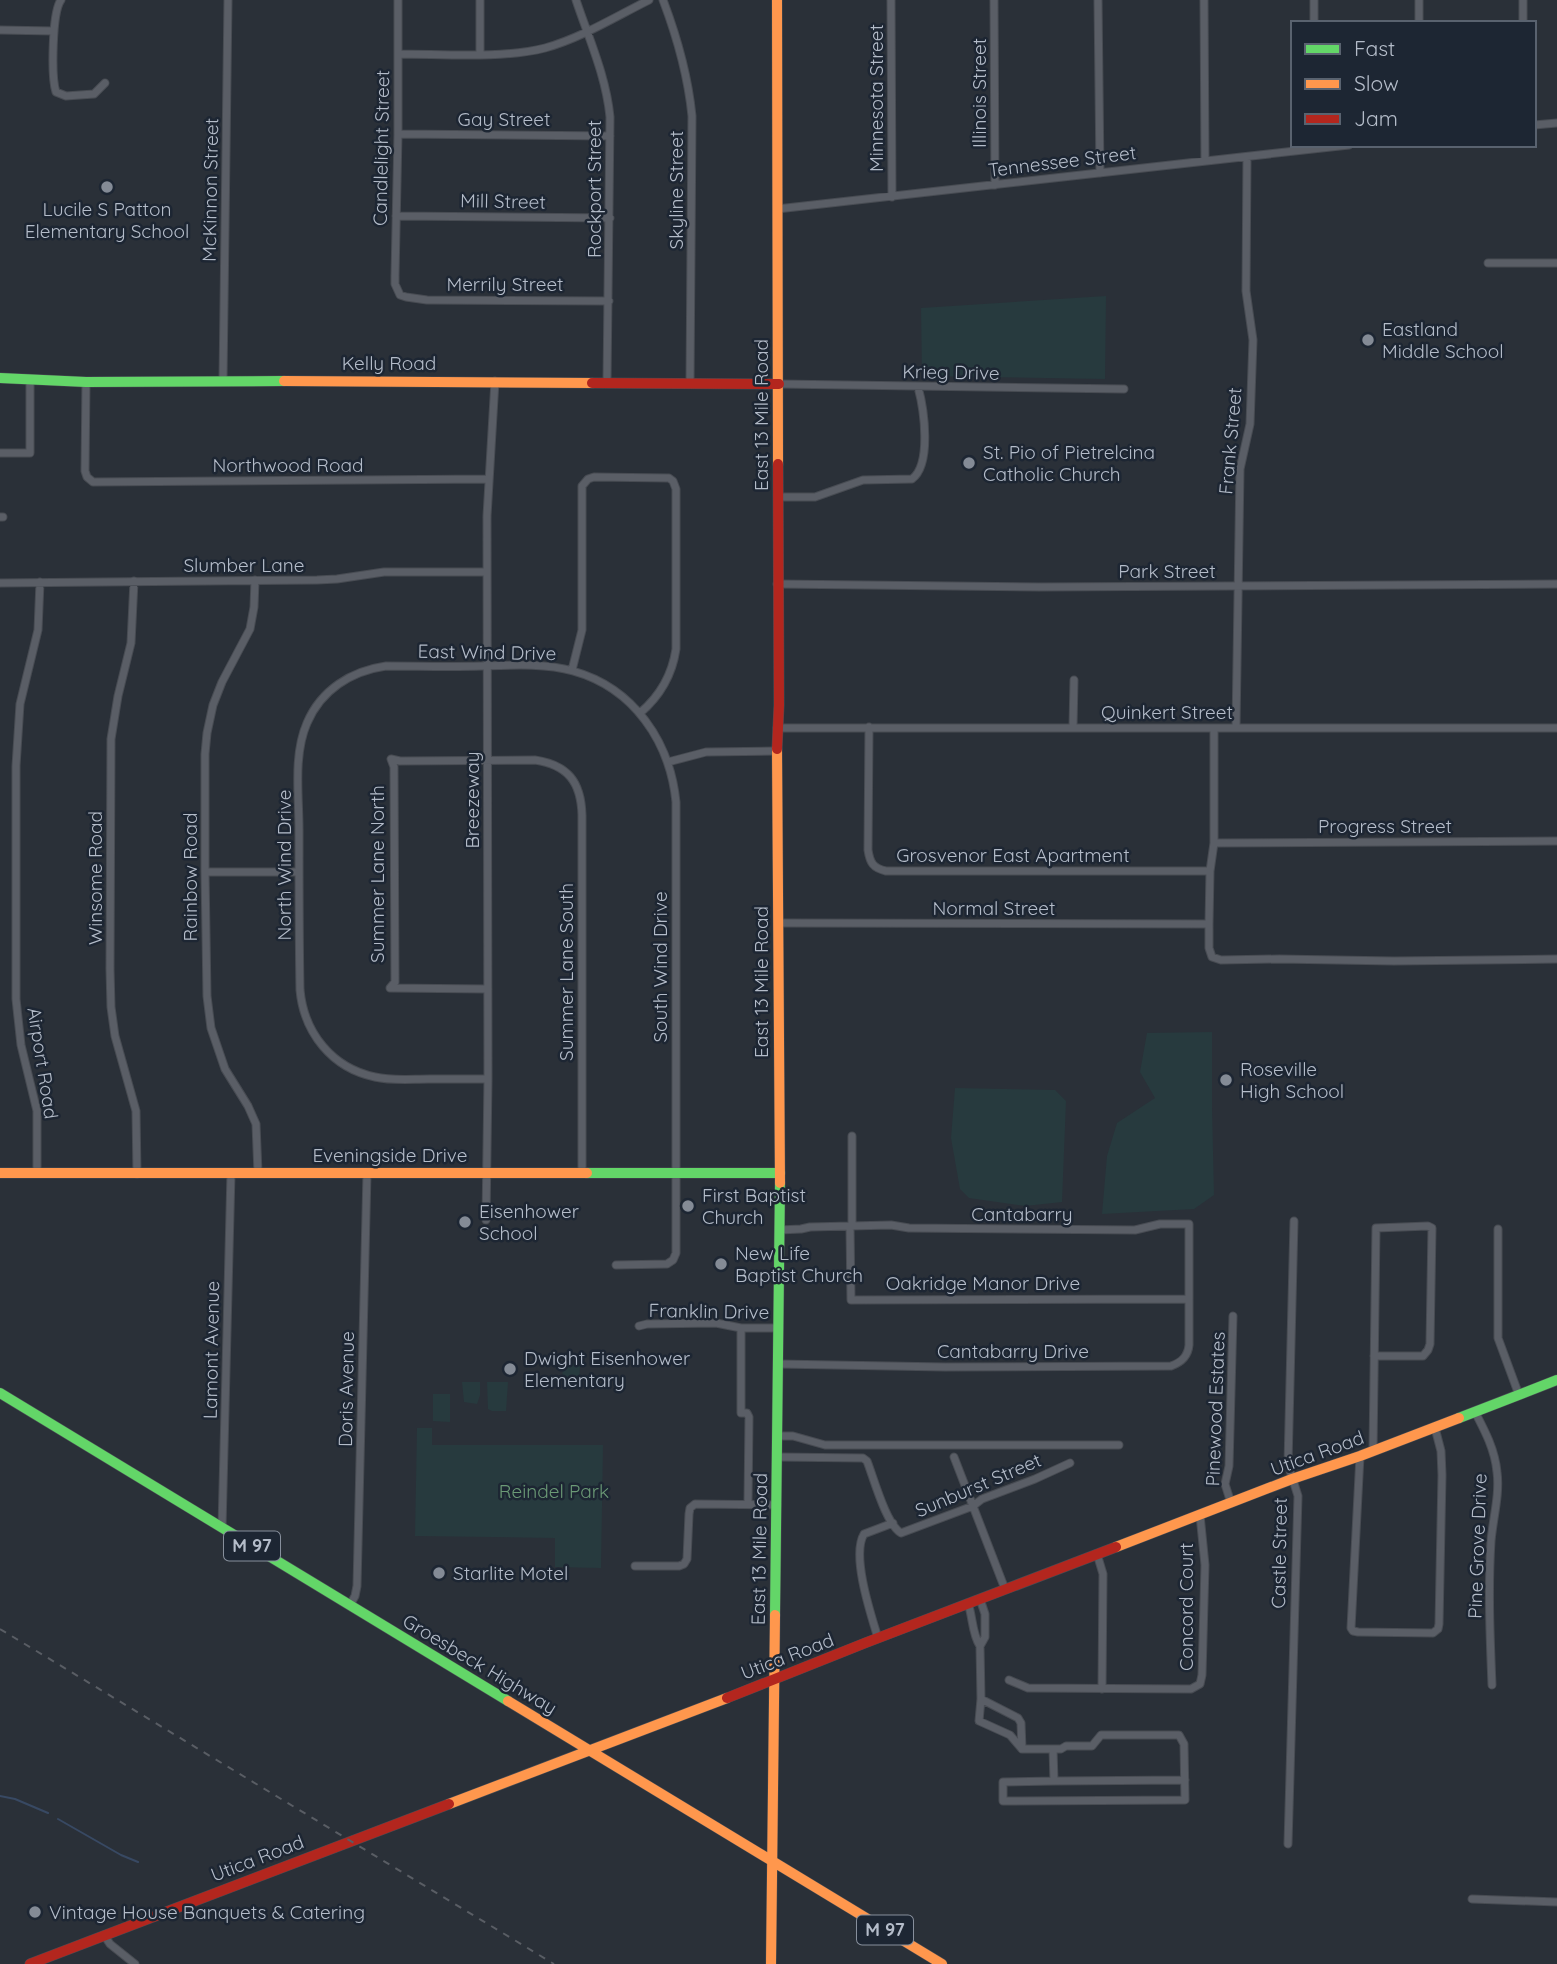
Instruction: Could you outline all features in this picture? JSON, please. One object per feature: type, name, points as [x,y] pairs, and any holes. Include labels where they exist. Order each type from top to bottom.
[{"type":"main road","name":"East 13 Mile Road","points":[[771,1964],[780,1173],[777,0]]},
{"type":"main road","name":"Kelly Road","points":[[0,378],[86,382],[223,380],[779,384]]},
{"type":"main road","name":"Eveningside Drive","points":[[0,1173],[780,1173]]},
{"type":"main road","name":"Utica Road","points":[[30,1964],[1557,1380]]},
{"type":"main road","name":"Groesbeck Highway","points":[[0,1393],[942,1964]]},
{"type":"street","points":[[61,0],[56,8],[54,31],[53,82],[56,92],[66,96],[94,94],[105,83]]},
{"type":"street","name":"McKinnon Street","points":[[223,380],[228,0]]},
{"type":"street","name":"Candlelight Street","points":[[398,0],[395,284],[400,295]]},
{"type":"street","points":[[480,0],[480,54]]},
{"type":"street","name":"Rockport Street","points":[[576,0],[605,83],[610,117],[607,383]]},
{"type":"street","points":[[398,54],[530,51],[587,31],[649,0]]},
{"type":"street","name":"Skyline Street","points":[[663,0],[683,62],[692,116],[690,384]]},
{"type":"street","name":"Minnesota Street","points":[[891,0],[892,197]]},
{"type":"street","name":"Illinois Street","points":[[995,0],[995,185]]},
{"type":"street","points":[[1098,0],[1100,173]]},
{"type":"street","points":[[1204,0],[1205,161]]},
{"type":"street","points":[[1314,0],[1314,21]]},
{"type":"street","points":[[1419,0],[1419,21]]},
{"type":"street","points":[[1523,0],[1523,21]]},
{"type":"street","points":[[0,30],[54,31]]},
{"type":"street","points":[[1536,125],[1557,123]]},
{"type":"street","name":"Gay Street","points":[[398,134],[610,136]]},
{"type":"street","name":"Tennessee Street","points":[[778,209],[1247,157],[1314,147]]},
{"type":"street","name":"Frank Street","points":[[1237,728],[1240,469],[1250,424],[1253,340],[1246,291],[1247,157]]},
{"type":"street","name":"Mill Street","points":[[396,216],[610,218]]},
{"type":"street","points":[[1488,262],[1557,263]]},
{"type":"street","name":"Merrily Street","points":[[400,295],[427,300],[610,301]]},
{"type":"street","points":[[0,453],[30,453],[30,379]]},
{"type":"street","name":"Breezeway","points":[[486,1220],[487,572],[495,381]]},
{"type":"street","name":"Northwood Road","points":[[86,382],[85,471],[89,479],[96,483],[489,479]]},
{"type":"street","name":"Krieg Drive","points":[[779,384],[1124,390]]},
{"type":"street","points":[[779,497],[815,497],[863,480],[912,480],[920,468],[924,448],[923,412],[918,387]]},
{"type":"street","points":[[572,670],[582,630],[581,491],[585,481],[594,477],[663,477],[673,481],[676,489],[675,657],[661,691],[640,713]]},
{"type":"street","name":"Slumber Lane","points":[[0,583],[337,579],[384,572],[487,572]]},
{"type":"street","name":"Rainbow Road","points":[[255,580],[250,629],[222,682],[213,705],[207,733],[205,872],[207,996],[211,1028],[225,1069],[256,1124],[258,1173]]},
{"type":"street","name":"Winsome Road","points":[[134,581],[131,643],[111,739],[110,946],[112,1020],[136,1111],[137,1174]]},
{"type":"street","name":"Airport Road","points":[[37,1174],[37,1111],[25,1064],[18,1017],[16,804],[18,718],[38,630],[40,582]]},
{"type":"street","name":"Park Street","points":[[777,584],[1039,587],[1557,584]]},
{"type":"street","name":"East Wind Drive","points":[[348,677],[386,666],[527,665],[572,670],[609,687],[628,701],[658,739],[668,762]]},
{"type":"street","name":"North Wind Drive","points":[[348,677],[318,703],[302,736],[299,873],[301,1004],[313,1034],[336,1060],[362,1073],[384,1078],[488,1079]]},
{"type":"street","points":[[1073,727],[1074,680]]},
{"type":"street","name":"Grosvenor East Apartment","points":[[869,727],[868,850],[870,862],[876,869],[1210,871]]},
{"type":"street","name":"Quinkert Street","points":[[777,728],[1557,728]]},
{"type":"street","points":[[1214,728],[1214,843],[1210,871],[1209,924],[1209,948],[1212,957],[1221,960],[1557,959]]},
{"type":"street","points":[[668,762],[706,752],[777,751]]},
{"type":"street","name":"Summer Lane North","points":[[487,760],[391,759],[394,767],[394,982],[390,988],[488,989]]},
{"type":"street","name":"Summer Lane South","points":[[487,760],[547,762],[568,775],[579,793],[582,815],[582,1172]]},
{"type":"street","name":"South Wind Drive","points":[[616,1265],[663,1265],[670,1263],[676,1253],[676,810],[668,762]]},
{"type":"street","name":"Progress Street","points":[[1214,843],[1557,841]]},
{"type":"street","points":[[205,872],[299,873]]},
{"type":"street","name":"Normal Street","points":[[779,923],[1209,924]]},
{"type":"street","points":[[851,1226],[852,1136]]},
{"type":"street","name":"Lamont Avenue","points":[[222,1528],[231,1173]]},
{"type":"street","name":"Doris Avenue","points":[[350,1605],[358,1586],[367,1173]]},
{"type":"street","name":"Castle Street","points":[[1287,1844],[1298,1496],[1287,1464],[1293,1221]]},
{"type":"street","name":"Cantabarry","points":[[779,1230],[891,1225],[909,1228],[1135,1230],[1167,1223],[1189,1224],[1189,1299]]},
{"type":"street","name":"Oakridge Manor Drive","points":[[851,1226],[850,1300],[1189,1299]]},
{"type":"street","points":[[1373,1451],[1374,1356],[1376,1228],[1429,1226],[1432,1228],[1428,1350],[1423,1356],[1374,1356]]},
{"type":"street","points":[[1498,1229],[1498,1339],[1519,1395]]},
{"type":"street","name":"Cantabarry Drive","points":[[778,1364],[945,1367],[1171,1366],[1180,1362],[1188,1350],[1189,1299]]},
{"type":"street","name":"Pinewood Estates","points":[[1231,1503],[1225,1480],[1229,1466],[1233,1315]]},
{"type":"street","name":"Franklin Drive","points":[[639,1326],[716,1324],[741,1328],[779,1328]]},
{"type":"street","points":[[741,1328],[740,1413],[746,1413],[749,1417],[748,1503]]},
{"type":"street","name":"Pine Grove Drive","points":[[1475,1412],[1486,1434],[1498,1482],[1491,1541],[1489,1613],[1492,1685]]},
{"type":"street","points":[[1360,1456],[1351,1628],[1358,1632],[1433,1633],[1439,1624],[1442,1475],[1441,1451],[1435,1428]]},
{"type":"street","points":[[778,1436],[793,1436],[825,1444],[1119,1445]]},
{"type":"street","name":"Sunburst Street","points":[[778,1457],[863,1458],[867,1461],[885,1510],[897,1532],[901,1533],[972,1506],[1070,1463]]},
{"type":"street","points":[[954,1457],[1005,1589]]},
{"type":"street","points":[[635,1566],[684,1564],[687,1559],[689,1514],[695,1504],[777,1505]]},
{"type":"street","name":"Concord Court","points":[[1009,1680],[1028,1688],[1191,1689],[1200,1684],[1205,1565],[1200,1515]]},
{"type":"street","points":[[878,1638],[869,1611],[860,1546],[864,1534],[893,1523]]},
{"type":"street","points":[[1097,1554],[1103,1574],[1102,1689]]},
{"type":"street","points":[[980,1599],[985,1614],[985,1637],[981,1646],[979,1721],[1010,1735],[1022,1749],[1092,1746],[1101,1735],[1179,1735],[1185,1744],[1185,1780],[1185,1800],[1003,1801],[1003,1782],[1185,1780]]},
{"type":"street","points":[[968,1604],[974,1619],[975,1638],[981,1646]]},
{"type":"street","points":[[981,1699],[1017,1718],[1021,1723],[1022,1749]]},
{"type":"street","points":[[1053,1749],[1054,1781]]},
{"type":"street","points":[[1472,1899],[1557,1902]]},
{"type":"street","points":[[104,1936],[135,1964]]},
{"type":"green space","points":[[1106,296],[1105,379],[922,376],[921,308]]},
{"type":"green space","points":[[1212,1032],[1214,1195],[1194,1209],[1102,1214],[1107,1156],[1117,1123],[1155,1098],[1140,1072],[1147,1033]]},
{"type":"green space","points":[[955,1088],[1055,1090],[1066,1101],[1062,1202],[1025,1206],[969,1198],[960,1189],[951,1138]]},
{"type":"green space","points":[[563,1363],[580,1364],[579,1383],[562,1383]]},
{"type":"green space","points":[[462,1382],[480,1382],[477,1404],[464,1402]]},
{"type":"green space","points":[[487,1382],[508,1382],[506,1411],[488,1409]]},
{"type":"green space","points":[[433,1394],[450,1394],[450,1422],[433,1421]]},
{"type":"green space","name":"Reindel Park","points":[[417,1428],[432,1428],[432,1445],[603,1445],[601,1568],[555,1567],[555,1538],[415,1536]]},
{"type":"waterway","points":[[0,1796],[15,1799],[48,1813]]},
{"type":"waterway","points":[[58,1819],[138,1862]]},
{"type":"railway","points":[[0,1629],[554,1964]]},
{"type":"traffic: fast","points":[[0,378],[86,382],[284,381]]},
{"type":"traffic: fast","points":[[587,1173],[780,1173]]},
{"type":"traffic: fast","points":[[775,1615],[780,1183]]},
{"type":"traffic: fast","points":[[1459,1418],[1557,1380]]},
{"type":"traffic: fast","points":[[0,1393],[508,1701]]},
{"type":"traffic: slow","points":[[777,0],[778,464]]},
{"type":"traffic: slow","points":[[284,381],[592,383]]},
{"type":"traffic: slow","points":[[777,749],[780,1183]]},
{"type":"traffic: slow","points":[[0,1173],[587,1173]]},
{"type":"traffic: slow","points":[[1116,1547],[1459,1418]]},
{"type":"traffic: slow","points":[[771,1964],[775,1615]]},
{"type":"traffic: slow","points":[[449,1804],[727,1698]]},
{"type":"traffic: slow","points":[[508,1701],[942,1964]]},
{"type":"traffic: jam","points":[[592,383],[779,384]]},
{"type":"traffic: jam","points":[[777,749],[778,464]]},
{"type":"traffic: jam","points":[[727,1698],[1116,1547]]},
{"type":"traffic: jam","points":[[30,1964],[449,1804]]},
{"type":"place","name":"Lucile S Patton Elementary School","points":[[107,187]]},
{"type":"place","name":"Eastland Middle School","points":[[1368,340]]},
{"type":"place","name":"St. Pio of Pietrelcina Catholic Church","points":[[969,463]]},
{"type":"place","name":"Roseville High School","points":[[1226,1080]]},
{"type":"place","name":"First Baptist Church","points":[[688,1206]]},
{"type":"place","name":"Eisenhower School","points":[[465,1222]]},
{"type":"place","name":"New Life Baptist Church","points":[[721,1264]]},
{"type":"place","name":"Dwight Eisenhower Elementary","points":[[510,1369]]},
{"type":"place","name":"Starlite Motel","points":[[439,1573]]},
{"type":"place","name":"Vintage House Banquets & Catering","points":[[35,1912]]}]
